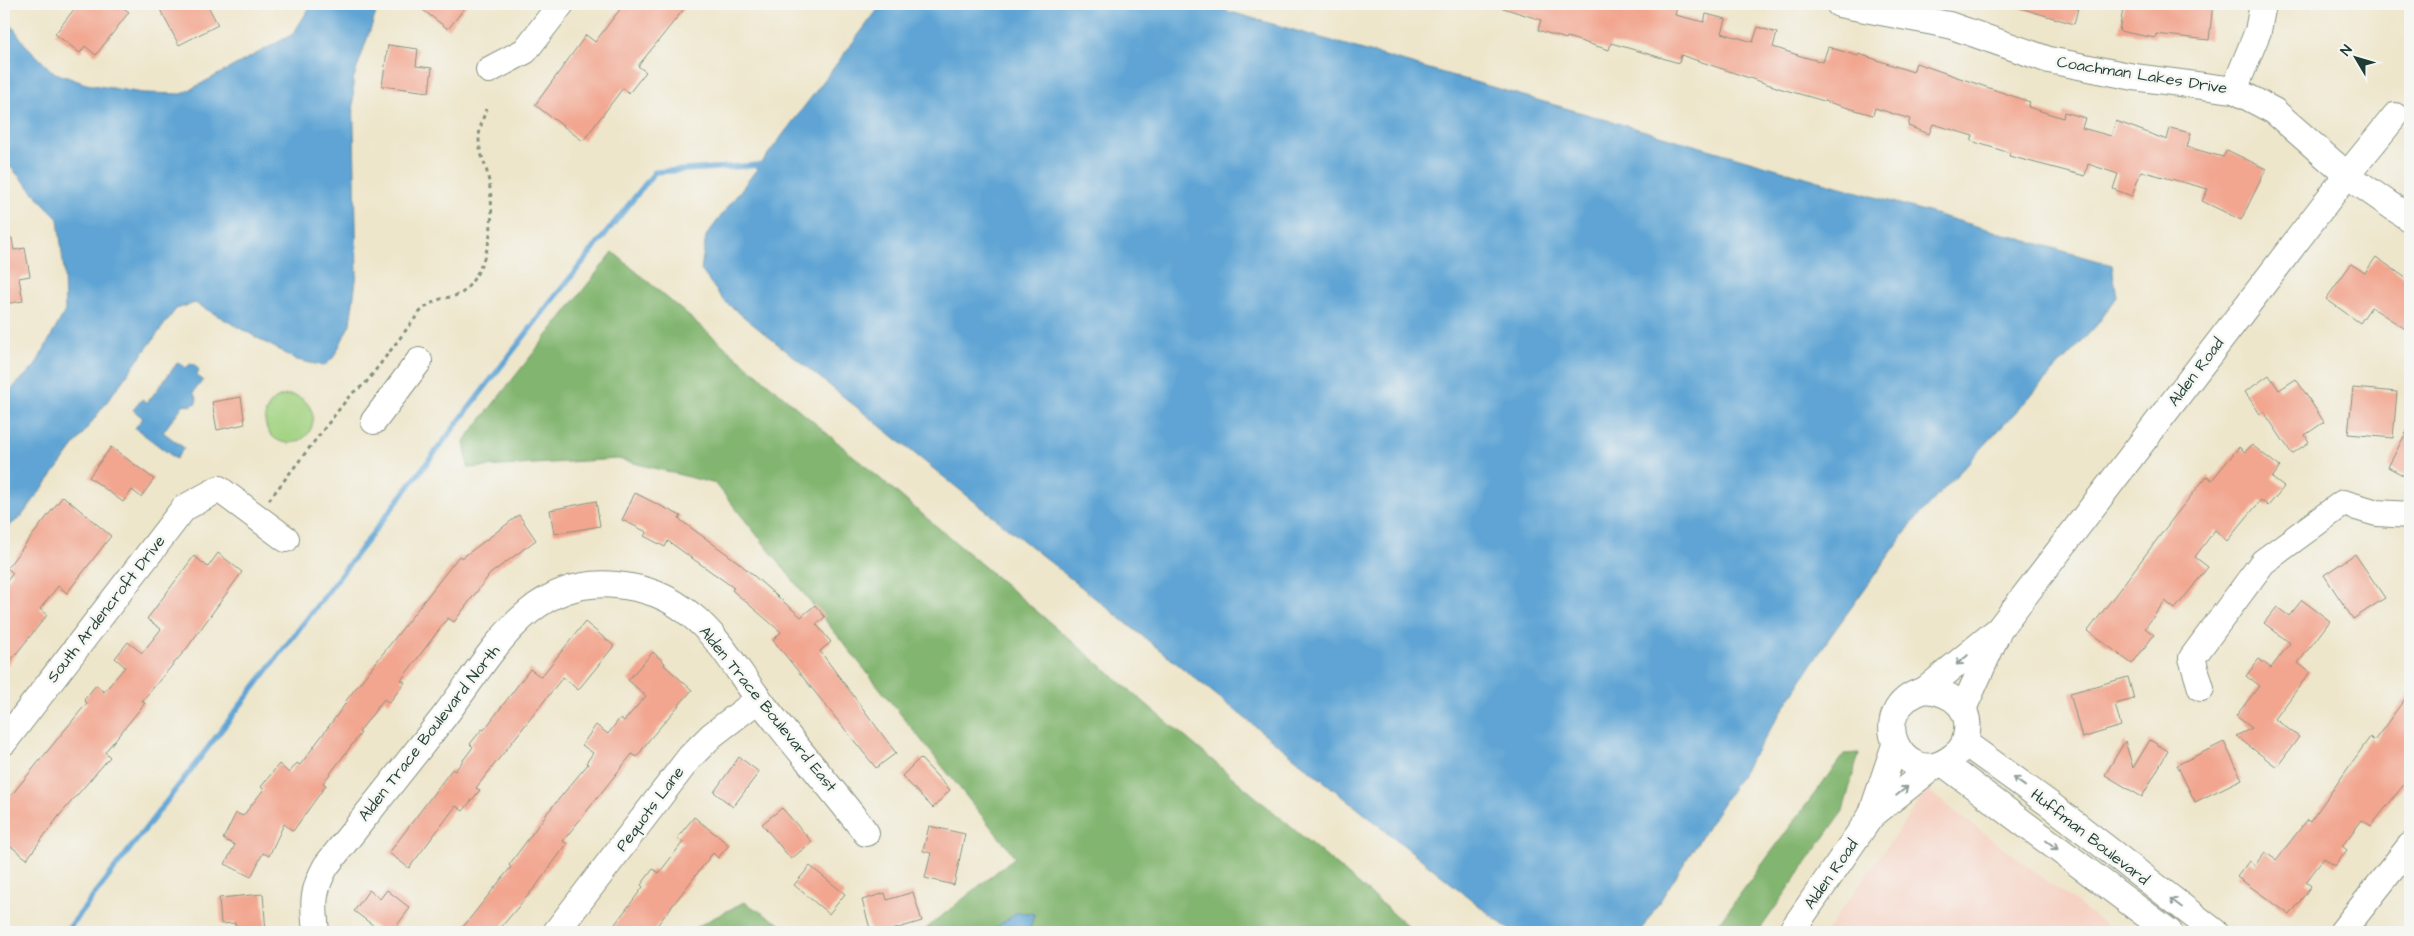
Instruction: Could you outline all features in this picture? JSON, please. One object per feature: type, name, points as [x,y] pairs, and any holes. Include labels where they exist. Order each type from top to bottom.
[{"type":"street","points":[[489,70],[525,51],[561,4]]},
{"type":"street","name":"Coachman Lakes Drive","points":[[1839,4],[1949,26],[2049,60],[2134,77],[2234,90],[2274,111],[2347,175],[2410,219]]},
{"type":"street","points":[[2234,90],[2258,31],[2263,4]]},
{"type":"street","name":"Alden Road","points":[[1925,690],[1999,629],[2347,175],[2395,116]]},
{"type":"street","points":[[374,421],[419,361]]},
{"type":"street","name":"South Ardencroft Drive","points":[[4,742],[184,508],[219,489],[256,517]]},
{"type":"street","points":[[2201,688],[2192,658],[2264,562],[2343,504],[2378,513],[2410,515]]},
{"type":"street","points":[[256,517],[286,539]]},
{"type":"street","name":"Alden Trace Boulevard North","points":[[316,932],[312,901],[317,882],[326,866],[447,713],[509,629],[523,615],[546,599],[589,584],[603,584]]},
{"type":"street","name":"Alden Trace Boulevard East","points":[[603,584],[640,587],[659,594],[692,615],[714,638],[759,699],[866,833]]},
{"type":"street","name":"Alden Road","points":[[1963,709],[1999,629]]},
{"type":"street","points":[[1925,690],[1940,691],[1953,698],[1963,709],[1969,724],[1965,743],[1958,753],[1938,764],[1924,766],[1912,762],[1902,755],[1895,745],[1891,731],[1893,716],[1900,704],[1912,694],[1925,690]]},
{"type":"street","name":"Pequots Lane","points":[[556,932],[690,757],[712,735],[759,699]]},
{"type":"street","name":"Huffman Boulevard","points":[[1965,743],[2052,806],[2215,932]]},
{"type":"street","name":"Alden Road","points":[[1791,932],[1871,816],[1895,745]]},
{"type":"street","name":"Alden Road","points":[[1871,816],[1938,764]]},
{"type":"street","name":"Huffman Boulevard","points":[[1938,764],[2169,932]]},
{"type":"street","points":[[2342,932],[2410,846]]},
{"type":"path","points":[[256,517],[351,394],[364,384],[419,313],[440,299],[456,296],[465,291],[472,281],[489,244],[491,215],[488,174],[479,137],[486,109]]},
{"type":"shaded area","points":[[1927,790],[2115,932],[1826,932]]},
{"type":"green space","points":[[613,252],[1415,932],[1029,932],[1034,914],[1018,912],[989,932],[922,932],[1015,857],[716,484],[618,459],[468,468],[464,441]]},
{"type":"green space","points":[[289,395],[298,397],[306,402],[311,410],[313,419],[311,428],[306,436],[298,441],[289,443],[280,441],[272,436],[267,428],[265,419],[267,410],[272,402],[280,397]]},
{"type":"green space","points":[[1859,753],[1843,811],[1758,932],[1712,932],[1844,754]]},
{"type":"green space","points":[[744,902],[793,932],[687,932]]},
{"type":"water","points":[[312,4],[379,4],[353,80],[357,273],[350,324],[334,357],[324,366],[297,360],[195,303],[176,309],[21,517],[4,530],[4,396],[35,366],[65,311],[64,271],[58,219],[4,160],[4,14],[24,43],[53,72],[86,84],[143,93],[182,94],[293,34]]},
{"type":"water","points":[[882,4],[1203,4],[2112,265],[2117,297],[2096,326],[1913,522],[1827,641],[1640,932],[1512,932],[724,301],[701,270],[706,236]]},
{"type":"water","points":[[178,362],[186,368],[190,364],[195,365],[199,370],[197,376],[203,380],[193,393],[197,398],[196,403],[190,406],[184,404],[163,432],[184,448],[176,459],[135,428],[143,418],[133,410],[142,399],[147,403]]},
{"type":"water","points":[[1018,912],[1034,914],[1029,932],[989,932]]},
{"type":"building","points":[[78,4],[118,4],[129,12],[96,55],[85,46],[80,53],[55,34]]},
{"type":"building","points":[[157,4],[207,4],[218,25],[179,45]]},
{"type":"building","points":[[415,4],[468,4],[448,29]]},
{"type":"building","points":[[624,4],[688,4],[638,66],[646,72],[629,93],[623,88],[583,141],[535,105],[586,35],[595,42]]},
{"type":"building","points":[[1500,4],[1678,4],[1675,15],[1704,22],[1706,14],[1726,19],[1722,33],[1753,42],[1758,27],[1777,33],[1773,47],[1804,57],[1823,62],[1828,47],[1858,56],[1859,54],[1913,72],[1916,63],[2030,102],[2028,107],[2063,118],[2064,112],[2085,118],[2082,128],[2111,136],[2116,121],[2167,140],[2170,128],[2191,133],[2187,147],[2223,157],[2227,150],[2266,169],[2241,220],[2202,201],[2208,189],[2141,171],[2132,196],[2113,189],[2118,174],[2088,164],[2085,176],[2009,156],[2010,153],[1971,141],[1973,136],[1933,124],[1929,134],[1908,126],[1910,119],[1875,108],[1873,115],[1782,89],[1681,55],[1679,63],[1611,43],[1609,50],[1567,37],[1566,39],[1538,30],[1541,20],[1500,7]]},
{"type":"building","points":[[2021,4],[2079,4],[2074,24],[2020,8]]},
{"type":"building","points":[[2124,4],[2213,4],[2209,40],[2156,34],[2155,38],[2119,31]]},
{"type":"building","points":[[388,45],[418,49],[416,66],[432,68],[429,92],[382,86]]},
{"type":"building","points":[[4,238],[12,238],[14,250],[25,248],[30,276],[19,278],[23,301],[4,304]]},
{"type":"building","points":[[2376,257],[2410,281],[2410,332],[2371,307],[2360,323],[2326,299],[2351,264],[2365,273]]},
{"type":"building","points":[[2269,375],[2279,390],[2296,379],[2324,422],[2305,435],[2309,442],[2292,454],[2264,412],[2260,414],[2245,392]]},
{"type":"building","points":[[2353,388],[2397,392],[2393,438],[2348,434]]},
{"type":"building","points":[[241,397],[245,424],[217,430],[212,402]]},
{"type":"building","points":[[2410,425],[2410,479],[2388,467]]},
{"type":"building","points":[[2252,445],[2280,467],[2272,478],[2284,487],[2268,506],[2261,500],[2227,541],[2215,530],[2195,557],[2208,567],[2175,609],[2165,601],[2145,628],[2154,635],[2132,664],[2088,631],[2207,476],[2212,480],[2239,447],[2245,452]]},
{"type":"building","points":[[111,447],[154,479],[141,497],[132,490],[123,502],[89,477]]},
{"type":"building","points":[[635,493],[681,516],[679,519],[738,562],[801,617],[815,605],[825,617],[816,624],[831,642],[820,651],[896,753],[876,768],[773,640],[781,632],[732,590],[734,588],[668,541],[665,547],[644,536],[647,532],[622,520]]},
{"type":"building","points":[[63,496],[111,536],[67,593],[58,586],[40,609],[47,615],[4,669],[4,625],[10,617],[4,612],[4,585],[13,573],[7,568]]},
{"type":"building","points":[[596,501],[600,526],[554,534],[550,510]]},
{"type":"building","points":[[519,515],[536,540],[490,574],[454,622],[448,618],[401,680],[405,682],[389,703],[384,699],[359,732],[361,733],[323,783],[326,785],[293,831],[284,824],[269,856],[263,853],[251,877],[225,864],[235,845],[223,839],[236,813],[243,816],[264,789],[261,787],[279,764],[289,773],[297,763],[300,765],[345,702],[459,556],[462,558]]},
{"type":"building","points":[[218,553],[242,572],[187,648],[142,701],[145,703],[105,752],[110,757],[59,816],[27,859],[4,841],[4,804],[87,703],[84,700],[96,685],[104,692],[125,667],[115,658],[128,642],[142,653],[161,629],[147,619],[194,556],[208,567]]},
{"type":"building","points":[[2355,554],[2385,598],[2353,619],[2324,575]]},
{"type":"building","points":[[2302,600],[2330,621],[2298,663],[2310,672],[2275,719],[2299,737],[2277,767],[2236,736],[2252,728],[2236,716],[2259,686],[2246,676],[2259,659],[2271,668],[2290,643],[2264,623],[2277,607],[2289,616]]},
{"type":"building","points":[[585,622],[614,646],[578,690],[563,677],[476,788],[480,790],[463,811],[456,806],[409,868],[389,853],[452,769],[455,771],[473,747],[470,744],[482,729],[484,730],[530,669],[541,677]]},
{"type":"building","points":[[653,652],[665,663],[664,665],[692,690],[649,740],[637,757],[632,754],[563,841],[567,844],[536,886],[497,932],[459,932],[511,867],[509,865],[548,812],[588,764],[586,763],[593,753],[582,745],[596,725],[608,734],[620,718],[624,721],[646,696],[628,680]]},
{"type":"building","points":[[2128,677],[2134,699],[2115,704],[2121,726],[2082,738],[2070,693]]},
{"type":"building","points":[[2410,692],[2410,777],[2371,826],[2362,820],[2342,846],[2347,850],[2335,866],[2324,858],[2306,882],[2311,886],[2290,915],[2237,877],[2249,861],[2255,865],[2265,852],[2276,860],[2307,820],[2310,822],[2370,737],[2374,741]]},
{"type":"building","points":[[2150,740],[2168,751],[2142,797],[2105,775],[2125,741],[2133,768]]},
{"type":"building","points":[[2224,742],[2242,779],[2195,802],[2177,765]]},
{"type":"building","points":[[739,757],[759,772],[733,807],[714,792]]},
{"type":"building","points":[[920,758],[950,790],[933,808],[902,776]]},
{"type":"building","points":[[782,808],[812,842],[791,859],[762,824]]},
{"type":"building","points":[[694,817],[729,845],[718,858],[713,853],[652,932],[609,932],[643,887],[641,885],[653,869],[659,873],[683,842],[677,838]]},
{"type":"building","points":[[929,826],[965,834],[954,885],[925,878],[931,853],[923,851]]},
{"type":"building","points":[[810,866],[845,894],[829,914],[794,885]]},
{"type":"building","points":[[369,890],[380,899],[387,890],[410,908],[392,932],[382,932],[354,911]]},
{"type":"building","points":[[913,892],[922,921],[885,932],[871,932],[862,900],[885,893],[887,900]]},
{"type":"building","points":[[263,894],[266,932],[236,932],[235,923],[221,924],[219,898]]},
{"type":"waterway","points":[[66,932],[546,308],[655,172],[760,165]]}]
